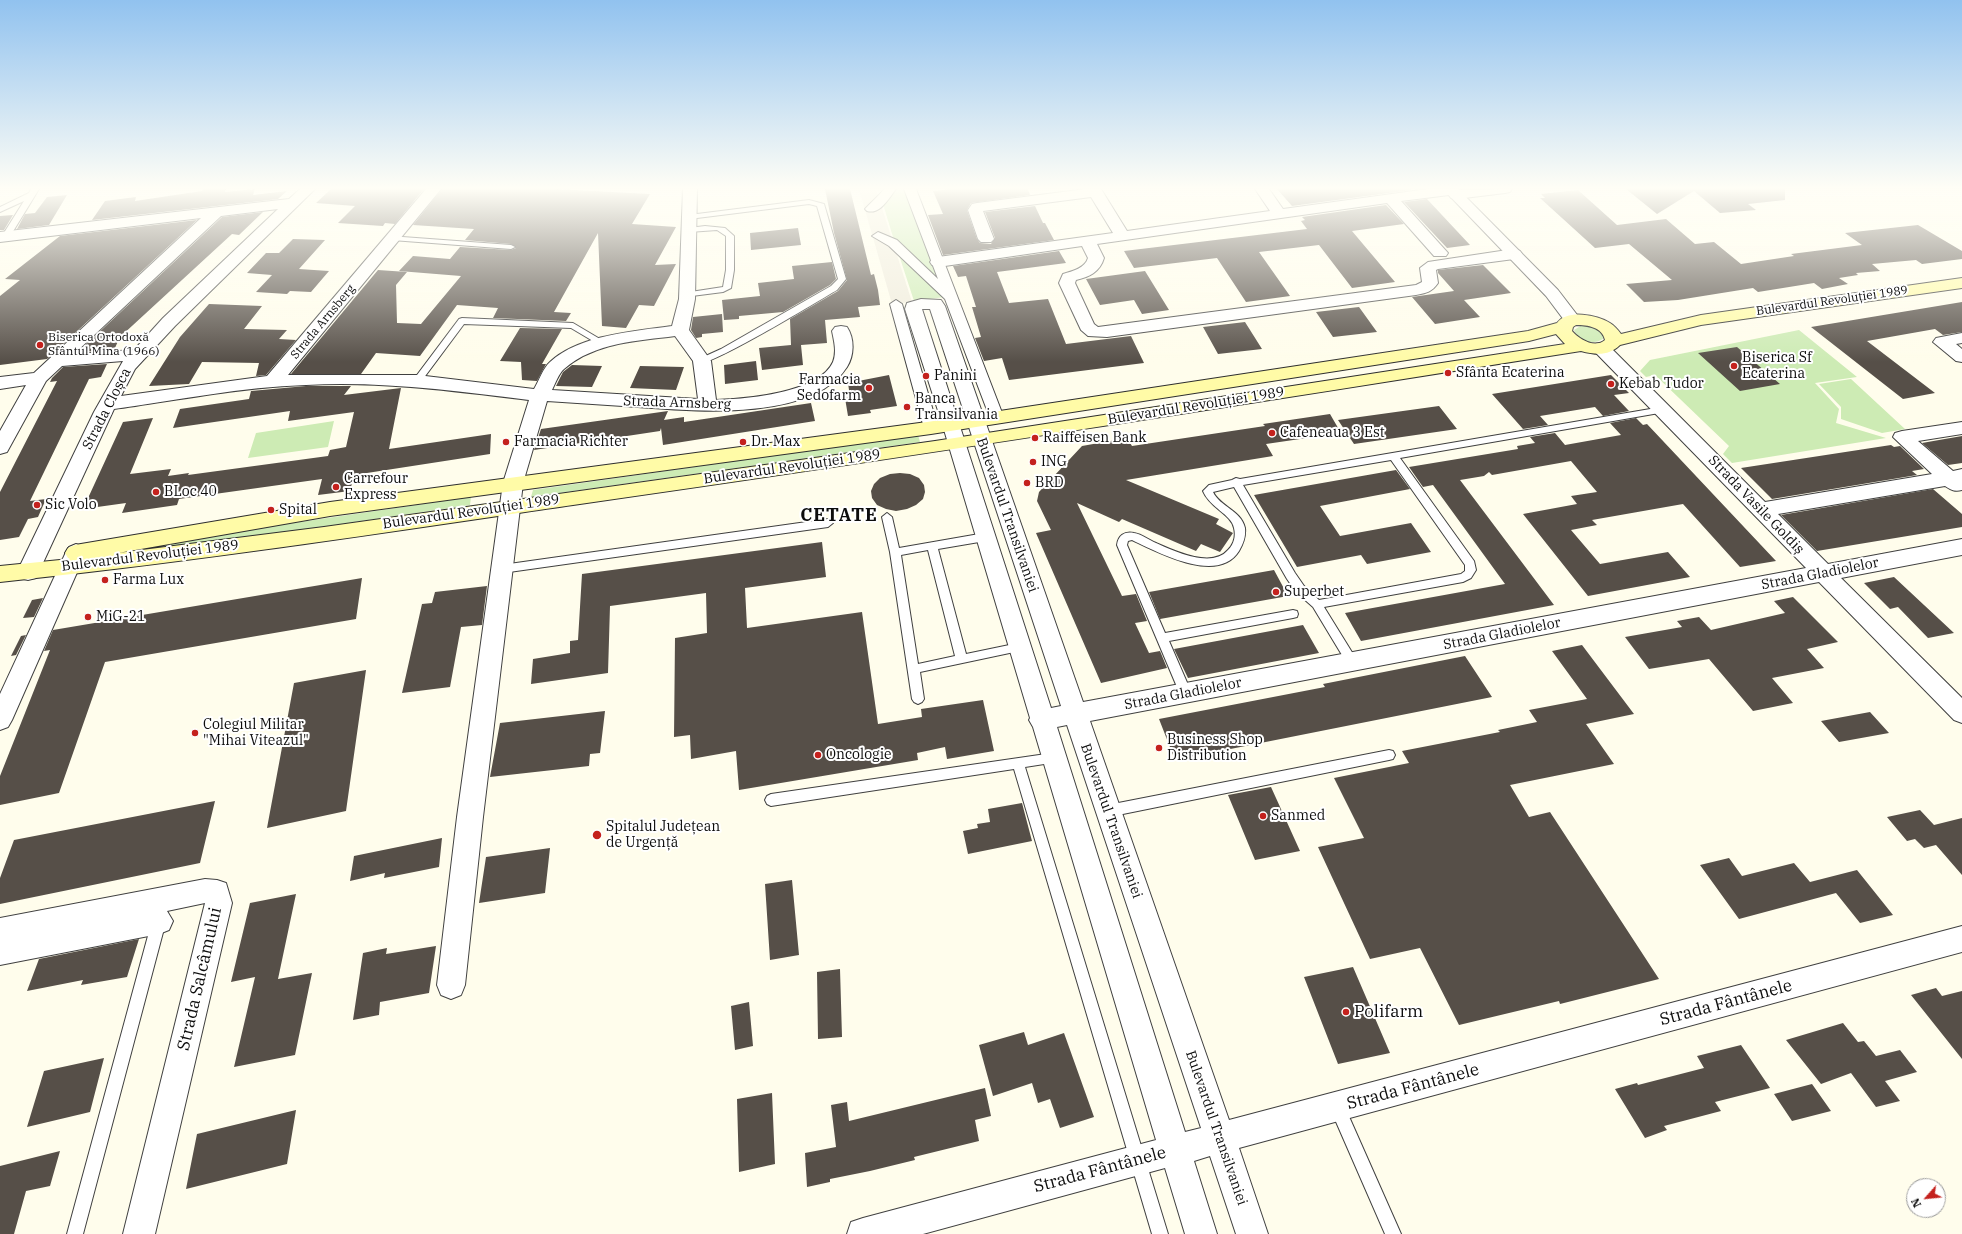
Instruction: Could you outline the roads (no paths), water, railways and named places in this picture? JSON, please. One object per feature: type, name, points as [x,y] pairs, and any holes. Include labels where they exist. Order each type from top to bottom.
[{"type":"main road","name":"Bulevardul Revoluției 1989","points":[[73,560],[330,509],[513,483],[930,428],[972,430],[1599,345],[1702,320],[1962,283]]},
{"type":"main road","points":[[1585,320],[1598,324],[1614,336],[1599,345],[1565,335],[1568,324],[1585,320]]},
{"type":"main road","name":"Bulevardul Revoluției 1989","points":[[1598,324],[1702,320]]},
{"type":"main road","name":"Bulevardul Revoluției 1989","points":[[0,569],[324,534],[510,506],[1529,336],[1568,324]]},
{"type":"main road","name":"Bulevardul Revoluției 1989","points":[[0,574],[31,566]]},
{"type":"street","points":[[0,448],[39,378],[179,247]]},
{"type":"street","name":"Strada Cloșca","points":[[31,566],[116,385],[137,355],[248,247]]},
{"type":"street","name":"Strada Arnsberg","points":[[273,381],[385,247]]},
{"type":"street","points":[[688,247],[687,295],[680,330],[702,362],[708,406]]},
{"type":"street","name":"Bulevardul Transilvaniei","points":[[898,247],[952,299]]},
{"type":"street","name":"Bulevardul Transilvaniei","points":[[932,247],[952,299],[972,430],[985,537],[1200,1234]]},
{"type":"street","points":[[938,262],[1054,247]]},
{"type":"street","points":[[1090,247],[1096,258],[1094,265],[1081,274],[1069,278],[1067,283],[1086,326],[1094,332],[1107,332],[1416,290],[1425,288],[1430,284],[1428,268],[1434,265],[1514,254]]},
{"type":"street","points":[[1435,247],[1440,252]]},
{"type":"street","points":[[1507,247],[1561,302],[1568,324]]},
{"type":"street","name":"Bulevardul Transilvaniei","points":[[972,430],[913,309],[913,306],[929,303],[937,306],[972,430],[1075,714],[1252,1234]]},
{"type":"street","points":[[896,304],[930,428]]},
{"type":"street","points":[[450,985],[513,483],[540,395],[556,366],[583,349],[601,342],[680,330]]},
{"type":"street","name":"Strada Arnsberg","points":[[107,404],[273,381],[308,379],[417,381],[540,395],[724,407],[767,402],[791,396],[820,384],[833,375],[842,361],[844,347],[841,331]]},
{"type":"street","points":[[1962,338],[1942,342],[1962,357]]},
{"type":"street","name":"Strada Vasile Goldiș","points":[[1599,345],[1823,574],[1962,713]]},
{"type":"street","points":[[57,361],[137,355]]},
{"type":"street","points":[[0,383],[39,378]]},
{"type":"street","points":[[1958,481],[1902,437],[1962,428]]},
{"type":"street","points":[[1760,510],[1958,481]]},
{"type":"street","name":"Strada Gladiolelor","points":[[1042,720],[1962,547]]},
{"type":"street","points":[[0,720],[73,560]]},
{"type":"street","name":"Strada Salcâmului","points":[[0,931],[205,891],[217,892],[219,903],[139,1234]]},
{"type":"street","points":[[0,952],[159,921]]},
{"type":"street","name":"Strada Fântânele","points":[[863,1234],[1174,1150],[1338,1108],[1962,939]]},
{"type":"lane","points":[[506,247],[512,247]]},
{"type":"lane","points":[[687,295],[723,290],[727,288],[730,270],[730,247]]},
{"type":"lane","points":[[702,362],[834,288],[842,279],[832,247]]},
{"type":"lane","points":[[417,381],[462,321],[573,326],[601,342]]},
{"type":"lane","points":[[1186,694],[1122,545],[1122,539],[1127,536],[1132,536],[1176,556],[1194,561],[1214,561],[1229,556],[1240,539],[1238,525],[1231,514],[1217,506],[1209,497],[1208,491],[1212,487],[1236,481],[1662,410]]},
{"type":"lane","points":[[1317,604],[1463,578],[1469,575],[1471,571],[1470,564],[1393,455]]},
{"type":"lane","points":[[1236,481],[1291,576],[1300,589],[1317,604],[1352,662]]},
{"type":"lane","points":[[887,517],[895,552],[918,699]]},
{"type":"lane","points":[[502,569],[828,523]]},
{"type":"lane","points":[[895,552],[985,537]]},
{"type":"lane","points":[[932,546],[962,659]]},
{"type":"lane","points":[[1162,638],[1293,614]]},
{"type":"lane","points":[[914,669],[1019,647]]},
{"type":"lane","points":[[1108,811],[1389,755]]},
{"type":"lane","points":[[771,800],[1053,758]]},
{"type":"lane","points":[[1018,763],[1160,1234]]},
{"type":"lane","points":[[75,1234],[159,921]]},
{"type":"lane","points":[[1338,1108],[1393,1234]]},
{"type":"place","name":"Biserica Ortodoxă Sfântul Mina (1966)","points":[[40,345]]},
{"type":"place","name":"Biserica Sf Ecaterina","points":[[1734,366]]},
{"type":"place","name":"Sfânta Ecaterina","points":[[1448,373]]},
{"type":"place","name":"Panini","points":[[926,376]]},
{"type":"place","name":"Kebab Tudor","points":[[1611,384]]},
{"type":"place","name":"Farmacia Sedofarm","points":[[869,388]]},
{"type":"place","name":"Banca Transilvania","points":[[907,407]]},
{"type":"place","name":"Cafeneaua 3 Est","points":[[1272,433]]},
{"type":"place","name":"Raiffeisen Bank","points":[[1035,438]]},
{"type":"place","name":"Farmacia Richter","points":[[506,442]]},
{"type":"place","name":"Dr. Max","points":[[743,442]]},
{"type":"place","name":"ING","points":[[1033,462]]},
{"type":"place","name":"BRD","points":[[1027,483]]},
{"type":"place","name":"Carrefour Express","points":[[336,487]]},
{"type":"place","name":"BLoc 40","points":[[156,492]]},
{"type":"place","name":"Sic Volo","points":[[37,505]]},
{"type":"place","name":"Spital","points":[[271,510]]},
{"type":"place","name":"Farma Lux","points":[[105,580]]},
{"type":"place","name":"Superbet","points":[[1276,592]]},
{"type":"place","name":"MiG-21","points":[[88,617]]},
{"type":"place","name":"Colegiul Militar \"Mihai Viteazul\"","points":[[195,733]]},
{"type":"place","name":"Business Shop Distribution","points":[[1159,748]]},
{"type":"place","name":"Oncologie","points":[[818,755]]},
{"type":"place","name":"Sanmed","points":[[1263,816]]},
{"type":"place","name":"Spitalul Județean de Urgență","points":[[597,835]]},
{"type":"place","name":"Polifarm","points":[[1346,1012]]},
{"type":"district","name":"CETATE","points":[[839,516]]}]
